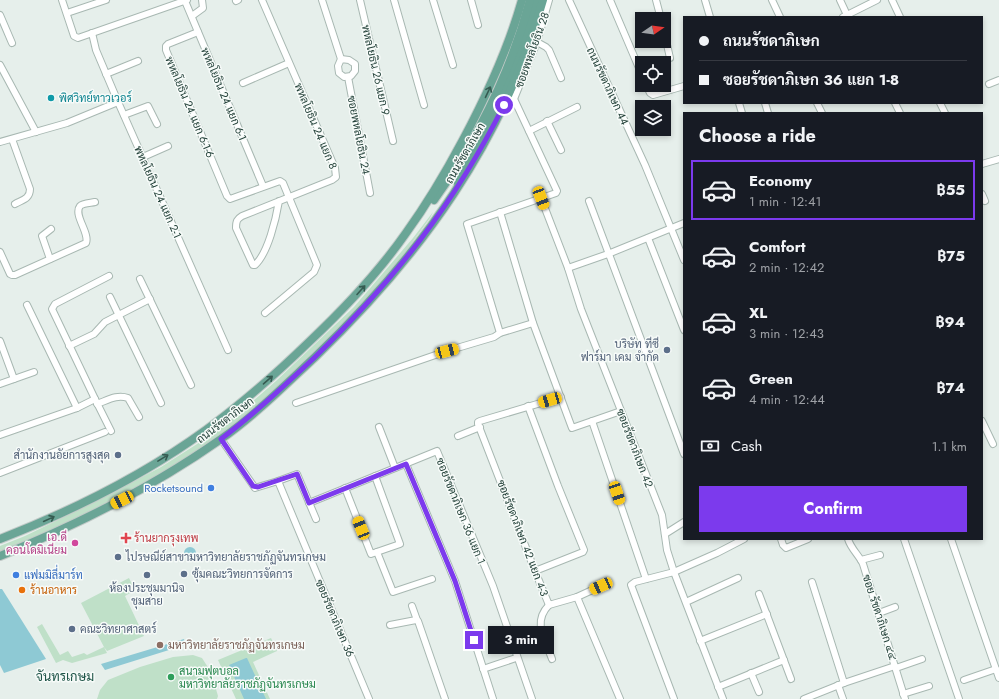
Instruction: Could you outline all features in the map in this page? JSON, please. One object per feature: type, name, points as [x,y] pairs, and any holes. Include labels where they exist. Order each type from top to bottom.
[{"type":"main road","name":"ถนนรัชดาภิเษก","points":[[406,233],[443,176],[483,102],[509,42],[522,0]]},
{"type":"main road","name":"ถนนรัชดาภิเษก","points":[[0,539],[104,492],[178,449],[247,398],[275,374],[335,317],[370,279],[422,215],[448,180],[485,116],[514,51],[530,0]]},
{"type":"main road","name":"ถนนรัชดาภิเษก","points":[[420,242],[460,174],[496,107],[515,64],[537,0]]},
{"type":"main road","name":"ถนนรัชดาภิเษก","points":[[0,556],[31,544],[122,500],[157,480],[221,439],[269,400],[338,334],[385,285],[420,242],[466,175],[511,97],[543,0]]},
{"type":"street","points":[[62,0],[76,38],[186,0]]},
{"type":"street","points":[[67,13],[106,0]]},
{"type":"street","name":"พหลโยธิน 24 แยก 6-1","points":[[186,0],[262,186]]},
{"type":"street","points":[[192,16],[203,8],[202,0]]},
{"type":"street","name":"พหลโยธิน 24 แยก 8","points":[[262,0],[335,168],[336,177],[332,180],[288,197],[242,216],[238,219],[236,228],[253,265],[260,260],[265,249],[276,218],[279,201]]},
{"type":"street","name":"ซอยพหลโยธิน 24","points":[[322,0],[342,59],[338,66],[339,73],[348,78]]},
{"type":"street","name":"พหลโยธิน 26 แยก 9","points":[[360,0],[393,141]]},
{"type":"street","points":[[394,0],[424,105]]},
{"type":"street","points":[[433,0],[453,65]]},
{"type":"street","points":[[471,0],[478,25]]},
{"type":"street","name":"ซอยพหลโยธิน 28","points":[[511,97],[537,42],[549,0]]},
{"type":"street","name":"ถนนรัชดาภิเษก 44","points":[[569,0],[645,165],[683,258]]},
{"type":"street","points":[[610,0],[635,59]]},
{"type":"street","points":[[656,0],[659,12]]},
{"type":"street","points":[[705,0],[710,16]]},
{"type":"street","points":[[772,0],[780,16]]},
{"type":"street","points":[[840,0],[845,16],[877,0]]},
{"type":"street","points":[[892,0],[900,16]]},
{"type":"street","points":[[0,15],[12,43]]},
{"type":"street","name":"พหลโยธิน 24 แยก 6-1-6","points":[[198,32],[168,44],[166,46],[166,50],[227,196],[230,199],[262,186]]},
{"type":"street","name":"พหลโยธิน 24 แยก 2-1","points":[[92,33],[96,50],[118,102],[228,350]]},
{"type":"street","points":[[537,42],[549,50],[561,78]]},
{"type":"street","name":"ซอยพหลโยธิน 24","points":[[342,59],[349,60],[355,64],[356,71],[348,78]]},
{"type":"street","points":[[106,74],[138,61]]},
{"type":"street","points":[[244,83],[289,63]]},
{"type":"street","points":[[0,65],[36,132]]},
{"type":"street","name":"ซอยพหลโยธิน 24","points":[[348,78],[370,193]]},
{"type":"street","points":[[989,84],[999,80]]},
{"type":"street","points":[[671,90],[683,86]]},
{"type":"street","points":[[650,92],[653,95],[663,92]]},
{"type":"street","points":[[500,333],[467,224],[556,193],[557,189],[511,97]]},
{"type":"street","points":[[0,142],[66,123],[118,102]]},
{"type":"street","points":[[124,115],[148,106],[157,124]]},
{"type":"street","points":[[529,131],[577,107]]},
{"type":"street","points":[[547,121],[561,150]]},
{"type":"street","points":[[12,138],[30,189],[28,198],[15,204]]},
{"type":"street","points":[[143,157],[168,146]]},
{"type":"street","points":[[983,164],[999,159]]},
{"type":"street","points":[[262,186],[280,180],[316,261],[316,268],[314,272],[265,312]]},
{"type":"street","points":[[983,196],[985,201]]},
{"type":"street","name":"ซอยรัชดาภิเษก 42","points":[[541,198],[568,268],[581,309],[662,515],[667,550],[674,572],[723,699]]},
{"type":"street","points":[[589,201],[683,451]]},
{"type":"street","points":[[0,252],[12,276],[86,242],[87,238],[78,212],[80,206],[95,202]]},
{"type":"street","points":[[500,212],[534,323],[572,428],[621,411]]},
{"type":"street","points":[[568,268],[608,254],[683,223]]},
{"type":"street","points":[[50,259],[42,236],[51,230]]},
{"type":"street","points":[[648,238],[683,327]]},
{"type":"street","points":[[0,473],[108,432],[96,402],[53,311],[53,306],[109,276]]},
{"type":"street","points":[[140,279],[190,384]]},
{"type":"street","points":[[110,297],[161,403]]},
{"type":"street","points":[[70,346],[94,334],[105,322],[150,299]]},
{"type":"street","points":[[27,305],[77,408]]},
{"type":"street","points":[[296,403],[447,351],[494,337],[500,333],[534,323]]},
{"type":"street","points":[[0,341],[14,379]]},
{"type":"street","points":[[0,384],[34,372]]},
{"type":"street","points":[[0,435],[77,408],[122,396],[128,398],[139,417]]},
{"type":"street","points":[[458,436],[480,427],[478,422],[480,421],[560,397]]},
{"type":"street","points":[[528,406],[584,550],[584,552],[535,571]]},
{"type":"street","points":[[592,421],[646,579]]},
{"type":"street","points":[[983,423],[993,444]]},
{"type":"street","points":[[379,427],[395,468]]},
{"type":"street","name":"ซอยรัชดาภิเษก 42 แยก 4-3","points":[[480,427],[549,605],[576,597],[601,586]]},
{"type":"street","points":[[221,439],[253,486],[258,487],[297,474],[316,519]]},
{"type":"street","name":"ซอยรัชดาภิเษก 36 แยก 1","points":[[309,503],[437,451],[492,586],[516,658],[532,699]]},
{"type":"street","points":[[406,464],[455,581],[493,699]]},
{"type":"street","points":[[345,488],[371,554],[400,543],[375,476]]},
{"type":"street","name":"ซอยรัชดาภิเษก 36","points":[[278,481],[369,699]]},
{"type":"street","points":[[665,534],[683,523]]},
{"type":"street","points":[[674,699],[631,585],[635,582],[674,572],[742,540]]},
{"type":"street","points":[[781,540],[786,548],[806,540]]},
{"type":"street","name":"ซอย รัชดาภิเษก ๔๔","points":[[848,540],[852,548],[861,560],[896,667],[904,697]]},
{"type":"street","points":[[904,540],[960,699]]},
{"type":"street","points":[[951,540],[999,678]]},
{"type":"street","points":[[377,552],[393,592],[432,578]]},
{"type":"street","points":[[861,560],[880,555]]},
{"type":"street","points":[[686,602],[738,578]]},
{"type":"street","points":[[812,582],[841,684],[843,699]]},
{"type":"street","points":[[759,594],[792,679]]},
{"type":"street","points":[[576,597],[620,699]]},
{"type":"street","points":[[549,605],[540,617],[540,626],[552,660]]},
{"type":"street","points":[[412,606],[444,699]]},
{"type":"street","points":[[879,613],[895,607]]},
{"type":"street","points":[[700,641],[767,614]]},
{"type":"street","points":[[390,625],[417,620]]},
{"type":"street","points":[[483,669],[516,658]]},
{"type":"street","points":[[804,699],[841,684],[922,659]]},
{"type":"street","points":[[718,687],[784,660]]},
{"type":"street","points":[[964,680],[996,669]]},
{"type":"street","points":[[751,673],[759,692]]},
{"type":"street","points":[[904,697],[929,686]]},
{"type":"green space","points":[[433,212],[398,262],[358,309],[259,404],[226,432],[175,465],[113,501],[0,552],[0,546],[25,536],[97,501],[161,467],[208,437],[244,409],[276,381],[354,307],[413,238]]},
{"type":"green space","points":[[129,578],[135,590],[125,596],[144,636],[107,651],[81,603]]},
{"type":"green space","points":[[42,624],[60,655],[68,651],[72,657],[84,653],[87,655],[104,647],[107,653],[72,663],[63,660],[56,663],[37,627]]},
{"type":"green space","points":[[271,638],[277,651],[253,662],[270,699],[236,699],[218,660]]},
{"type":"green space","points":[[193,655],[202,658],[211,672],[218,696],[217,699],[97,699],[100,690],[108,680],[140,667],[173,657]]},
{"type":"water","points":[[188,547],[192,547],[196,553],[192,559],[188,559],[184,555],[184,551]]},
{"type":"water","points":[[0,589],[2,589],[46,659],[4,673],[0,665]]},
{"type":"water","points":[[184,639],[185,645],[105,670],[101,664]]},
{"type":"water","points":[[246,658],[266,699],[244,699],[229,665]]},
{"type":"place","name":"พิศวิทย์ทาวเวอร์","points":[[51,98]]},
{"type":"place","name":"บริษัท ทีซี ฟาร์มา เคม จำกัด","points":[[667,350]]},
{"type":"place","name":"สำนักงานอัยการสูงสุด","points":[[118,455]]},
{"type":"place","name":"Rocketsound","points":[[211,488]]},
{"type":"place","name":"ร้านยากรุงเทพ","points":[[126,538]]},
{"type":"place","name":"เอ.ดี คอนโดมิเนียม","points":[[75,543]]},
{"type":"place","name":"ไปรษณีย์สาขามหาวิทยาลัยราชภัฏจันทรเกษม","points":[[118,557]]},
{"type":"place","name":"ซุ้มคณะวิทยการจัดการ","points":[[184,574]]},
{"type":"place","name":"แฟมมิลี่มาร์ท","points":[[16,575]]},
{"type":"place","name":"ห้องประชุมมานิจ ชุมสาย","points":[[147,575]]},
{"type":"place","name":"ร้านอาหาร","points":[[22,590]]},
{"type":"place","name":"คณะวิทยาศาสตร์","points":[[72,629]]},
{"type":"place","name":"มหาวิทยาลัยราชภัฏจันทรเกษม","points":[[160,645]]},
{"type":"place","name":"สนามฟุตบอล มหาวิทยาลัยราชภัฏจันทรเกษม","points":[[171,677]]},
{"type":"district","name":"จันทรเกษม","points":[[65,676]]},
{"type":"route","points":[[474,640],[455,581],[406,464],[309,503],[297,474],[255,488],[221,439],[257,411],[294,377],[360,312],[385,285],[420,242],[456,192],[478,156],[504,105]]}]
